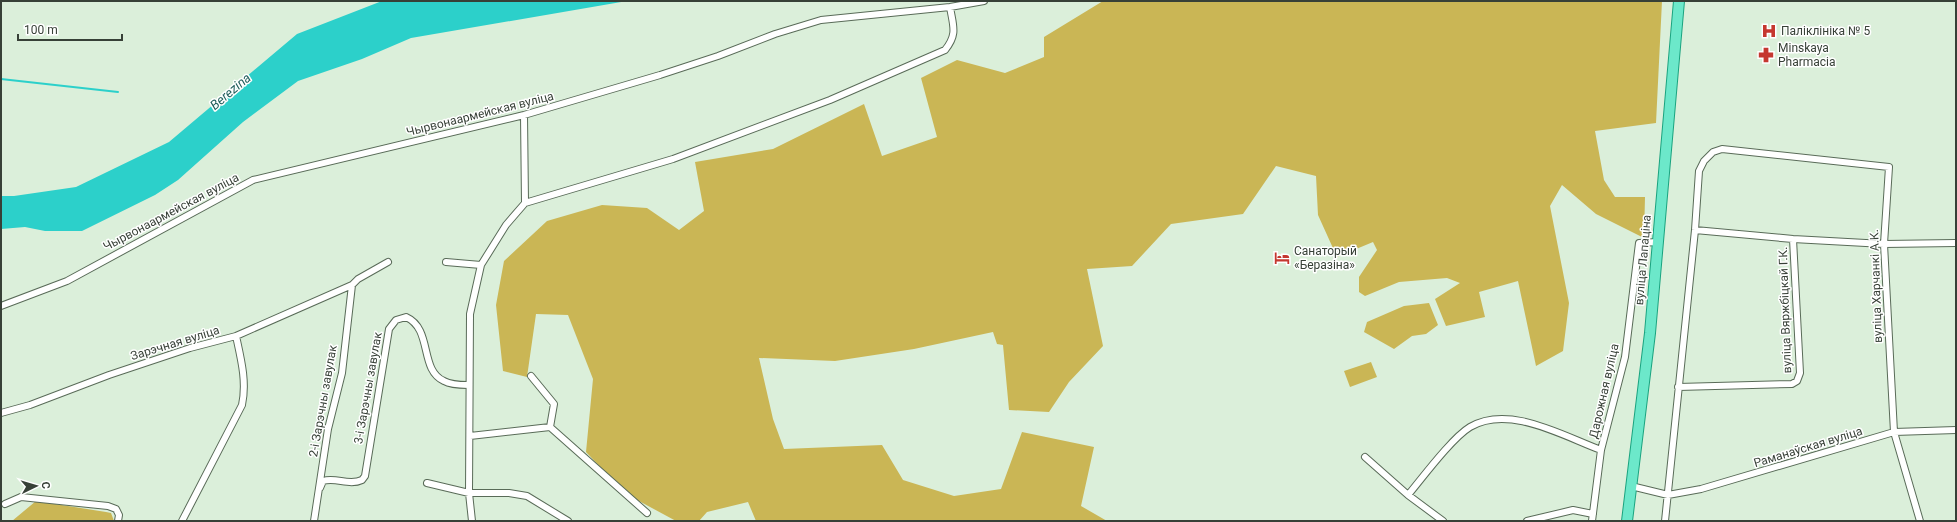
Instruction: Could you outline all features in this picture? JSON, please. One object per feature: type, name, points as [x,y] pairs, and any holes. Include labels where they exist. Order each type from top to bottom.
[{"type":"main road","name":"вуліца Лапаціна","points":[[1627,521],[1650,333],[1679,1]]},
{"type":"street","name":"Чырвонаармейская вуліца","points":[[1,306],[67,281],[253,180],[524,115],[660,75],[775,34],[821,20],[950,7],[984,1]]},
{"type":"street","points":[[472,521],[469,492],[470,436],[468,386],[470,314],[481,265],[506,225],[525,203],[673,159],[830,100],[945,50],[953,41],[955,32],[950,7]]},
{"type":"street","points":[[524,115],[525,203]]},
{"type":"street","name":"вуліца Харчанкі А.К.","points":[[1695,230],[1699,171],[1704,161],[1713,152],[1722,149],[1889,167],[1884,244],[1894,432],[1920,521]]},
{"type":"street","points":[[1665,521],[1695,230]]},
{"type":"street","name":"вуліца Вяржбіцкай Г.К.","points":[[1695,230],[1793,240],[1884,244],[1956,243]]},
{"type":"street","name":"вуліца Вяржбіцкай Г.К.","points":[[1678,387],[1792,384],[1798,380],[1800,373],[1793,240]]},
{"type":"street","name":"Дарожная вуліца","points":[[1592,518],[1601,450],[1625,357],[1639,243],[1658,242]]},
{"type":"street","name":"Зарэчная вуліца","points":[[1,413],[30,405],[109,375],[190,348],[236,336],[352,285],[358,279],[388,262]]},
{"type":"street","points":[[446,262],[481,265]]},
{"type":"street","name":"2-і Зарэчны завулак","points":[[314,521],[328,429],[342,373],[352,285]]},
{"type":"street","name":"3-і Зарэчны завулак","points":[[320,488],[323,482],[330,479],[353,483],[362,480],[365,476],[389,329],[396,320],[406,317],[413,320],[421,331],[426,354],[435,376],[450,383],[468,386]]},
{"type":"street","points":[[182,521],[242,405],[245,394],[243,372],[236,336]]},
{"type":"street","points":[[531,376],[554,404],[550,427]]},
{"type":"street","points":[[1408,495],[1469,427],[1486,420],[1509,418],[1529,422],[1601,450]]},
{"type":"street","points":[[470,436],[550,427],[647,513]]},
{"type":"street","name":"Раманаўская вуліца","points":[[1668,495],[1701,489],[1894,432],[1956,430]]},
{"type":"street","points":[[1365,457],[1408,495],[1443,521]]},
{"type":"street","points":[[427,482],[469,492],[509,493],[528,496],[568,521]]},
{"type":"street","points":[[1631,486],[1668,495]]},
{"type":"street","points":[[5,504],[21,497],[108,506],[116,509],[119,515],[118,521]]},
{"type":"street","points":[[1527,521],[1573,510],[1592,518]]},
{"type":"shaded area","points":[[1103,1],[1662,1],[1656,123],[1595,131],[1604,180],[1615,197],[1645,197],[1644,238],[1596,214],[1562,185],[1550,206],[1569,303],[1563,351],[1536,366],[1518,281],[1479,292],[1485,317],[1446,326],[1435,299],[1460,283],[1447,278],[1399,282],[1365,296],[1359,292],[1359,277],[1377,250],[1373,242],[1337,257],[1318,215],[1316,176],[1276,166],[1243,214],[1171,224],[1132,266],[1087,269],[1103,346],[1069,382],[1049,412],[1009,410],[1003,345],[997,344],[993,332],[914,349],[835,361],[759,358],[773,419],[784,449],[882,445],[903,480],[954,496],[1001,489],[1022,432],[1094,447],[1081,506],[1107,521],[756,521],[748,502],[707,512],[699,521],[676,521],[626,494],[586,452],[593,379],[568,315],[536,314],[527,377],[503,371],[496,305],[504,261],[547,221],[602,205],[647,208],[679,230],[704,211],[695,162],[773,149],[864,104],[882,156],[937,137],[921,78],[957,60],[1005,73],[1044,57],[1044,37]]},
{"type":"shaded area","points":[[1429,303],[1438,325],[1426,334],[1412,336],[1394,349],[1364,332],[1367,322],[1404,306]]},
{"type":"shaded area","points":[[1371,362],[1377,377],[1350,387],[1344,371]]},
{"type":"shaded area","points":[[36,501],[111,513],[114,521],[12,521]]},
{"type":"water","name":"Berezina","points":[[382,1],[627,1],[411,38],[362,59],[298,81],[243,122],[178,180],[155,195],[82,231],[45,231],[25,227],[1,229],[1,196],[14,196],[76,187],[169,142],[297,34]]},
{"type":"waterway","points":[[1,79],[118,92]]},
{"type":"place","name":"Паліклініка № 5","points":[[1769,31]]},
{"type":"place","name":"Minskaya Pharmacia","points":[[1766,55]]},
{"type":"place","name":"Санаторый «Беразіна»","points":[[1282,258]]}]
